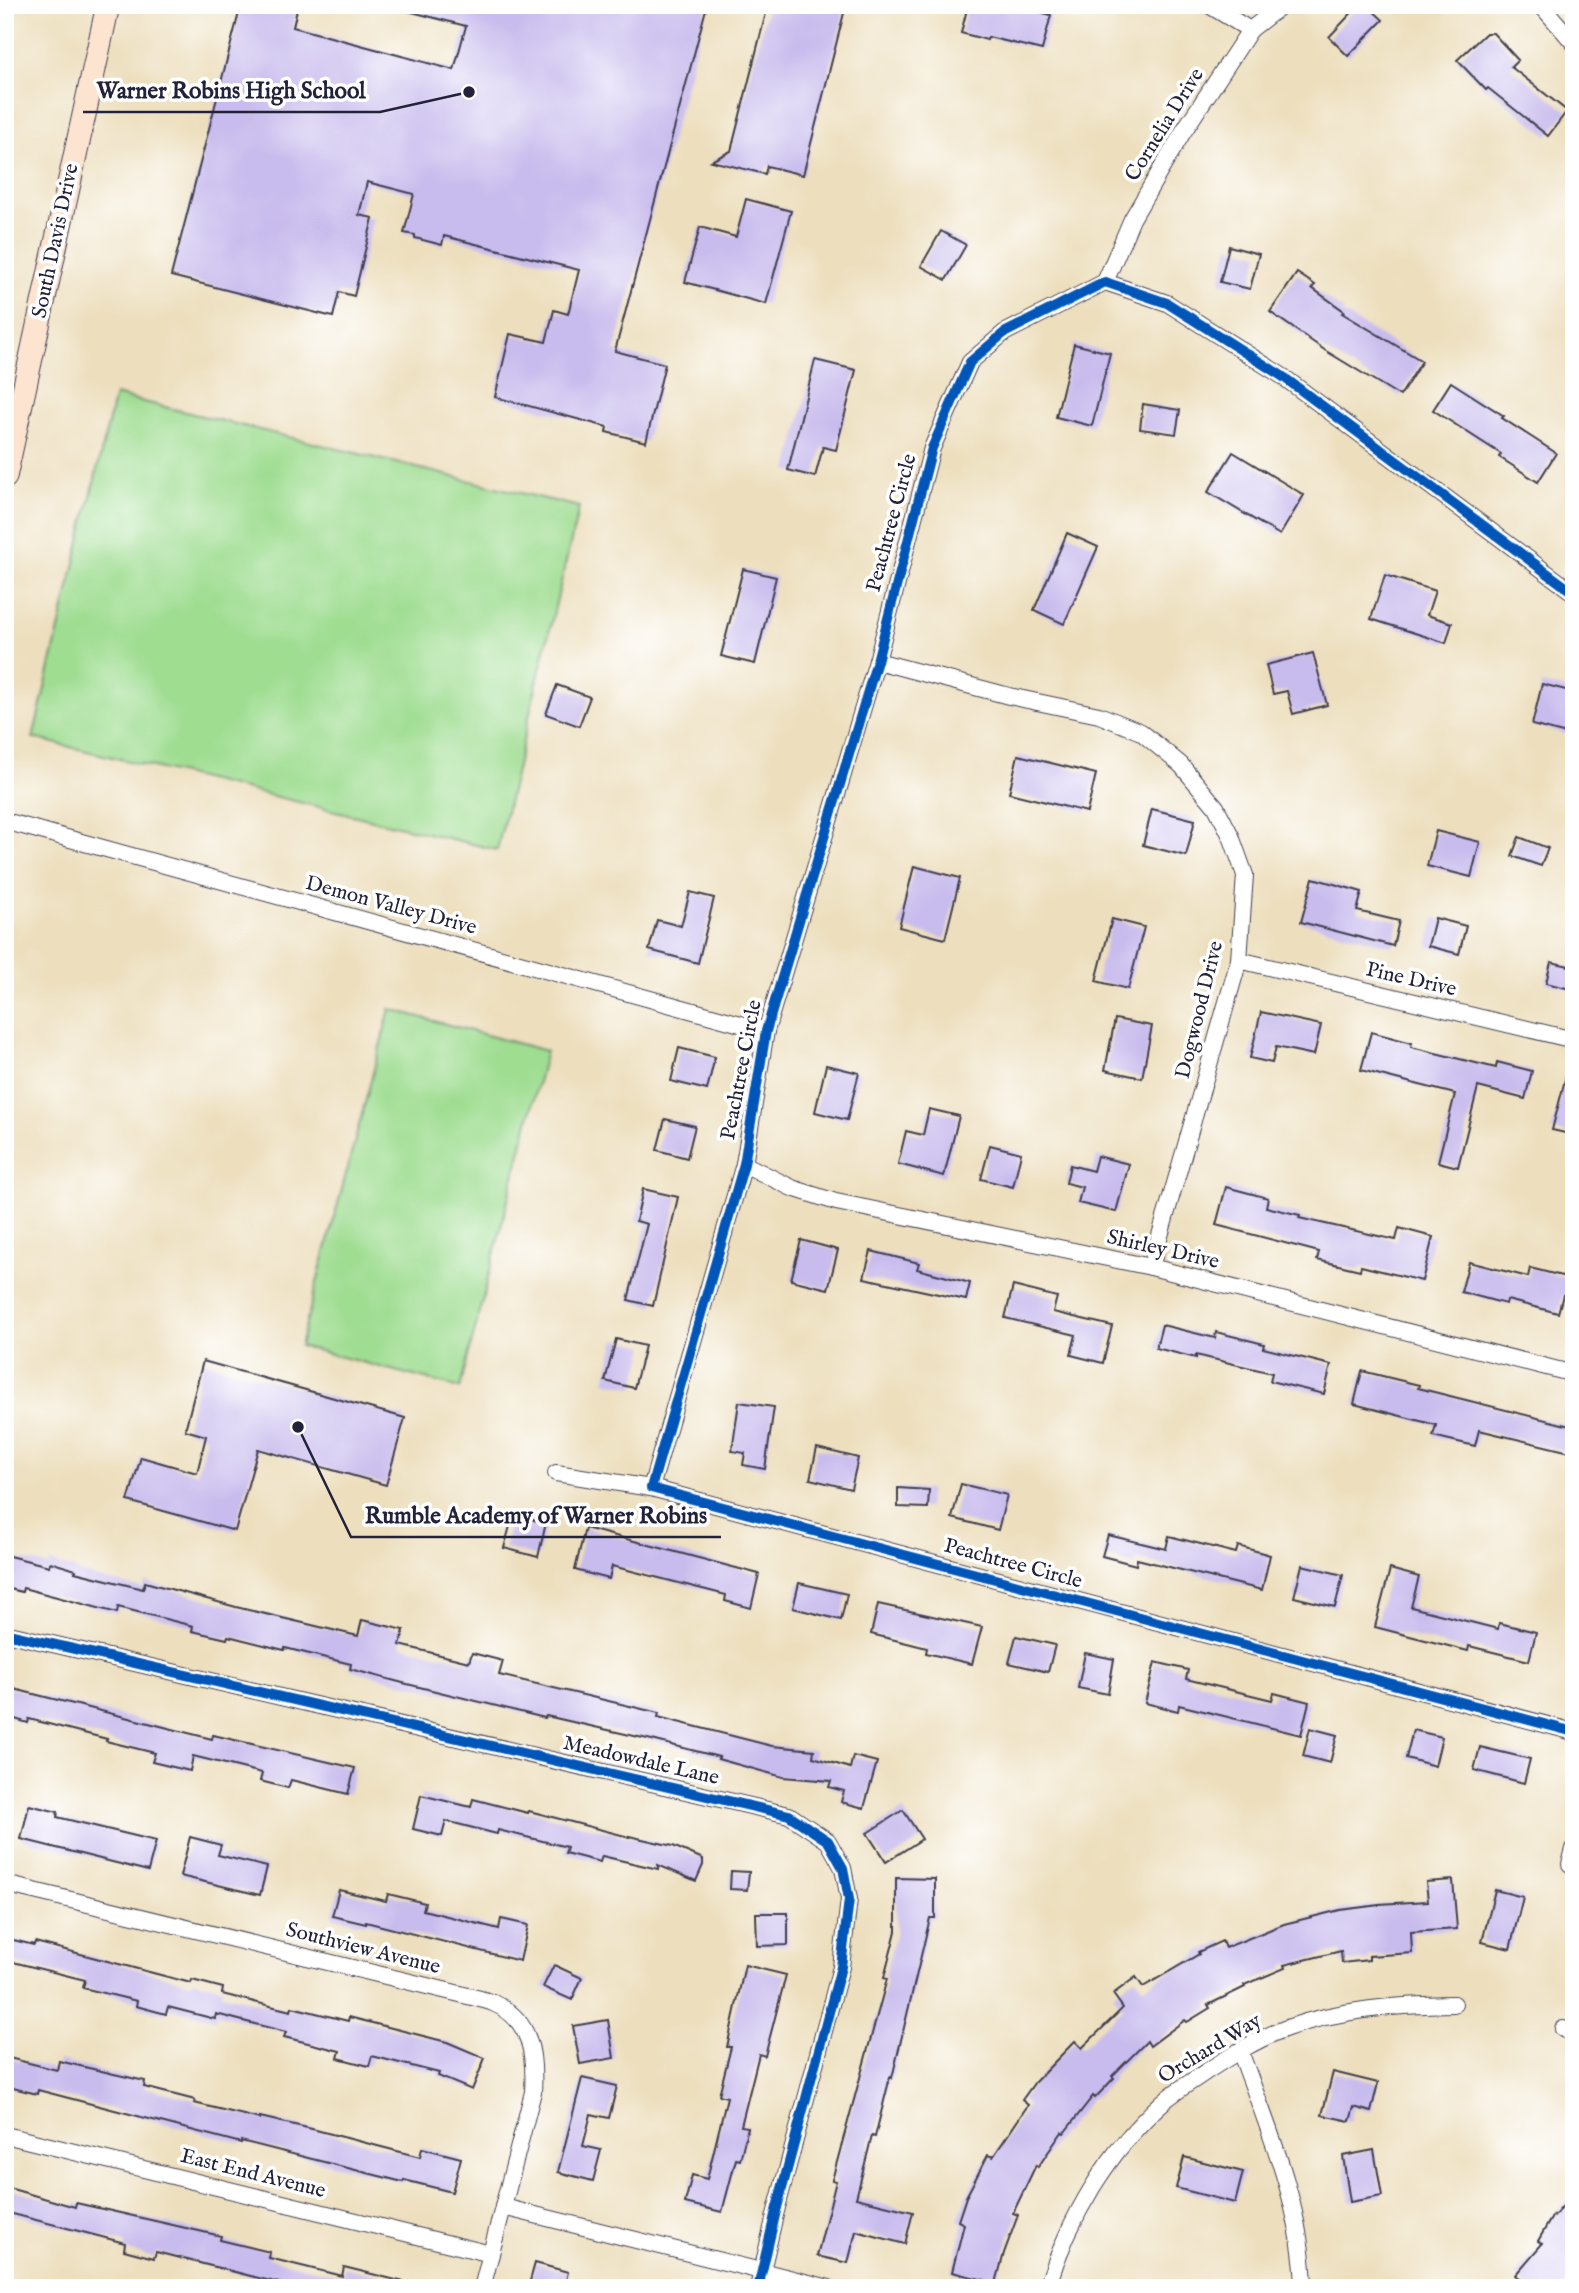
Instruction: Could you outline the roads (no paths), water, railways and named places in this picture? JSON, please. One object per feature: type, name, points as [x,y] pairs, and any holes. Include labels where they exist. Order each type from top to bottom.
[{"type":"street","name":"South Davis Drive","points":[[5,477],[108,5]]},
{"type":"street","points":[[1209,5],[1250,30]]},
{"type":"street","name":"Cornelia Drive","points":[[1105,282],[1132,219],[1183,132],[1250,30],[1282,5]]},
{"type":"street","points":[[1541,5],[1574,43]]},
{"type":"street","points":[[1105,282],[1167,303],[1282,376],[1574,593]]},
{"type":"street","name":"Peachtree Circle","points":[[651,1488],[744,1164],[766,1031],[877,661],[932,447],[970,362],[1003,333],[1105,282]]},
{"type":"street","name":"Dogwood Drive","points":[[877,661],[1009,696],[1099,715],[1141,732],[1181,765],[1216,807],[1231,836],[1245,875],[1239,960],[1151,1267]]},
{"type":"street","name":"Demon Valley Drive","points":[[5,821],[766,1031]]},
{"type":"street","name":"Pine Drive","points":[[1239,960],[1574,1040]]},
{"type":"street","name":"Shirley Drive","points":[[744,1164],[792,1188],[836,1202],[1151,1267],[1574,1374]]},
{"type":"street","name":"Peachtree Circle","points":[[556,1473],[651,1488],[1574,1732]]},
{"type":"street","name":"Meadowdale Lane","points":[[5,1633],[789,1815],[828,1841],[843,1868],[849,1899],[841,1967],[758,2288]]},
{"type":"street","name":"Southview Avenue","points":[[5,1884],[495,2004],[516,2019],[532,2044],[533,2092],[482,2288]]},
{"type":"street","name":"Orchard Way","points":[[1047,2288],[1073,2218],[1098,2177],[1130,2136],[1164,2100],[1240,2051],[1286,2028],[1339,2014],[1395,2005],[1454,2004]]},
{"type":"street","points":[[1240,2051],[1287,2179],[1304,2259],[1304,2288]]},
{"type":"street","name":"East End Avenue","points":[[5,2135],[491,2254]]},
{"type":"street","points":[[503,2207],[829,2288]]},
{"type":"place","name":"Warner Robins High School","points":[[469,92]]},
{"type":"place","name":"Rumble Academy of Warner Robins","points":[[298,1427]]}]
